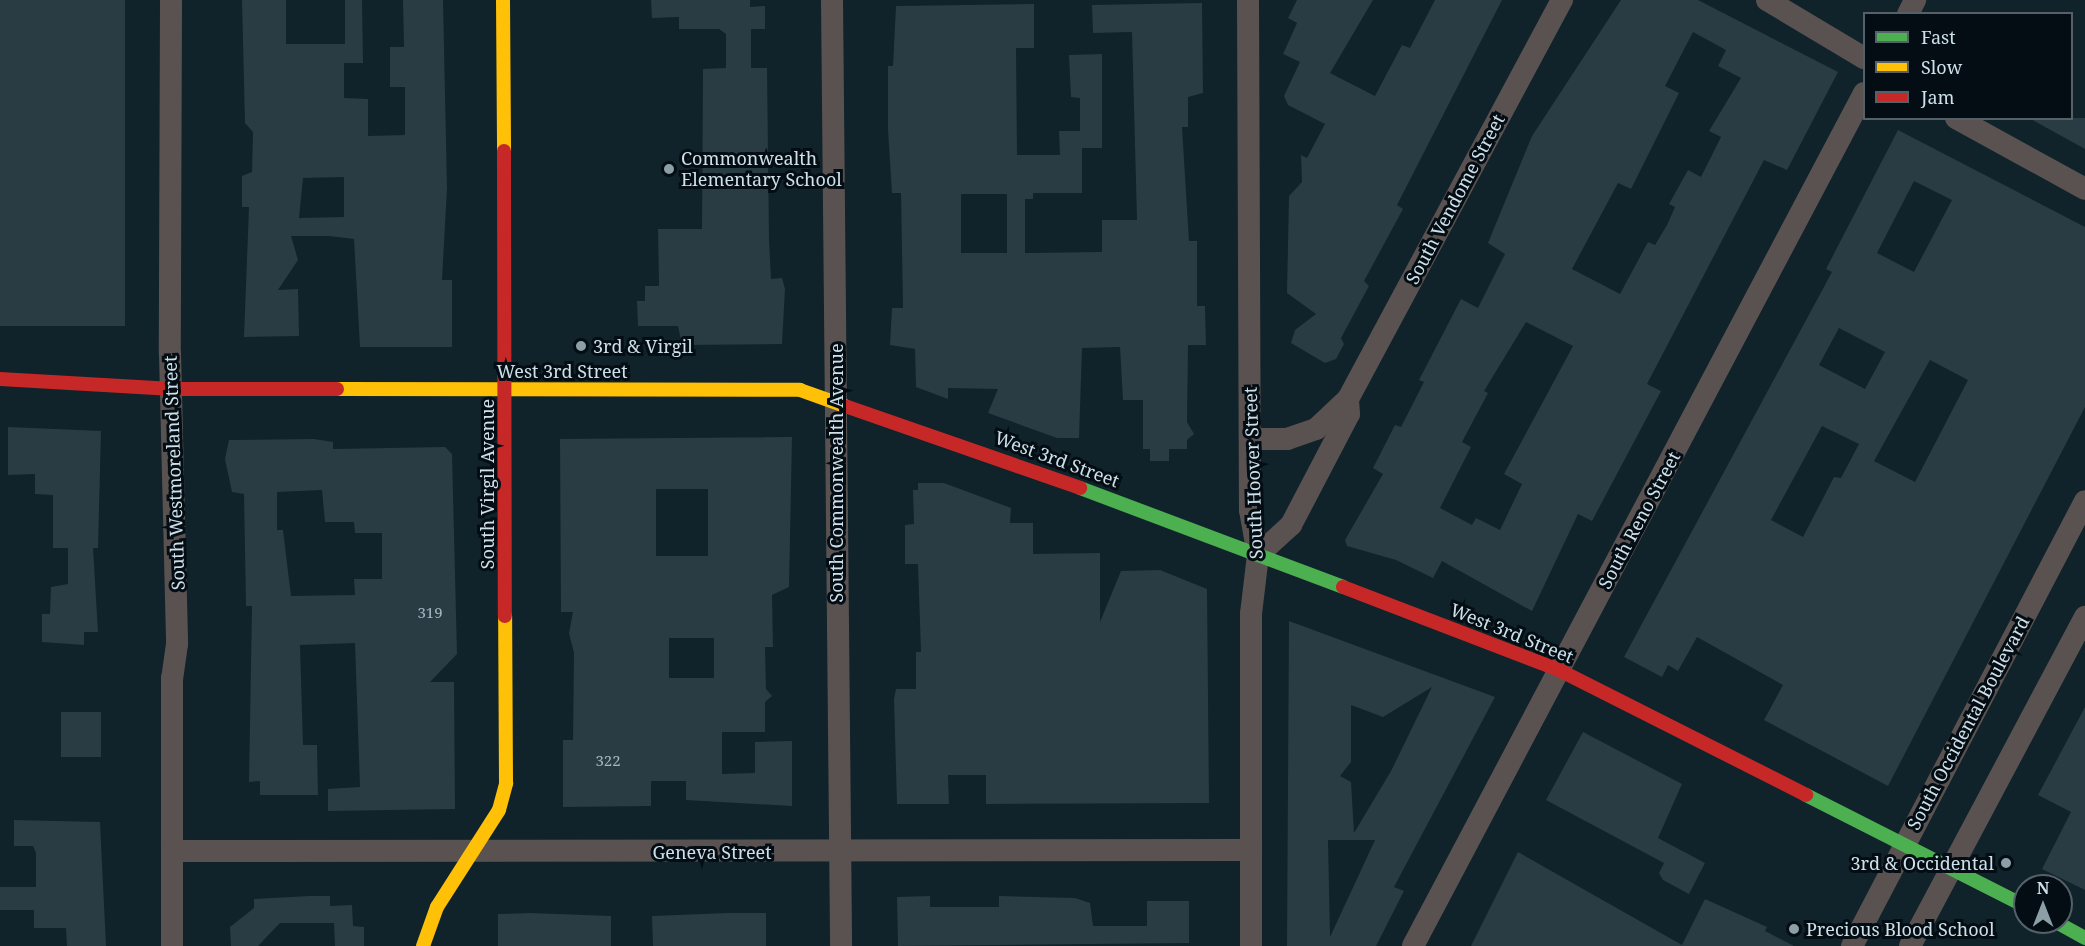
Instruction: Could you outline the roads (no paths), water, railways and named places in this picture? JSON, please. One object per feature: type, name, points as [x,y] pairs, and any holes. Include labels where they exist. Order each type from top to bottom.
[{"type":"main road","name":"South Virgil Avenue","points":[[423,946],[437,907],[499,810],[508,760],[503,0]]},
{"type":"main road","name":"West 3rd Street","points":[[0,379],[172,389],[800,390],[834,399],[1258,555],[1559,670],[2013,900]]},
{"type":"street","name":"South Westmoreland Street","points":[[171,0],[172,389],[177,644],[172,678],[172,946]]},
{"type":"street","name":"South Commonwealth Avenue","points":[[832,0],[840,946]]},
{"type":"street","name":"South Hoover Street","points":[[1248,0],[1251,510],[1258,555],[1251,599],[1251,946]]},
{"type":"street","name":"South Vendome Street","points":[[1348,399],[1562,0]]},
{"type":"street","points":[[1767,0],[1863,57]]},
{"type":"street","name":"South Reno Street","points":[[1413,946],[1863,95]]},
{"type":"street","points":[[1960,120],[2085,189]]},
{"type":"street","points":[[1251,439],[1287,439],[1316,429],[1348,399]]},
{"type":"street","points":[[1258,555],[1291,525],[1349,414],[1348,399]]},
{"type":"street","name":"South Occidental Boulevard","points":[[1852,946],[2085,501]]},
{"type":"street","points":[[1910,946],[2085,617]]},
{"type":"street","name":"Geneva Street","points":[[172,851],[473,853],[1251,850]]},
{"type":"place","name":"Commonwealth Elementary School","points":[[669,169]]},
{"type":"place","name":"3rd & Virgil","points":[[581,346]]},
{"type":"place","name":"3rd & Occidental","points":[[2006,863]]},
{"type":"place","name":"Precious Blood School","points":[[1794,929]]}]
